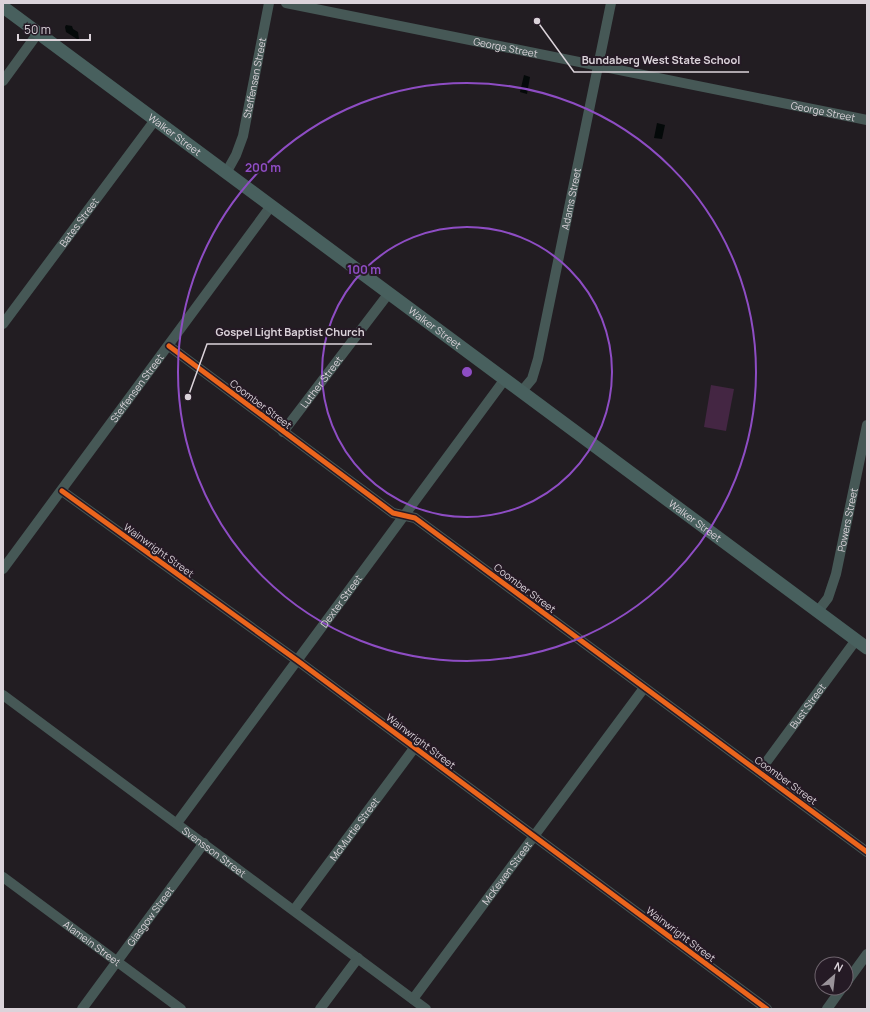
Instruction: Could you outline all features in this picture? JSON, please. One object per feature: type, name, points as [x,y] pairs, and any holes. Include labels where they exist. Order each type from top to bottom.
[{"type":"main road","name":"Walker Street","points":[[3,7],[867,648]]},
{"type":"street","name":"Steffensen Street","points":[[226,173],[236,155],[243,136],[269,3]]},
{"type":"street","name":"George Street","points":[[286,3],[867,120]]},
{"type":"street","name":"Adams Street","points":[[522,391],[532,379],[537,365],[611,3]]},
{"type":"street","points":[[3,81],[38,33]]},
{"type":"street","name":"Bates Street","points":[[3,324],[155,120]]},
{"type":"street","name":"Steffensen Street","points":[[3,569],[272,206]]},
{"type":"street","name":"Luther Street","points":[[283,432],[389,293]]},
{"type":"street","name":"Coomber Street","points":[[169,346],[393,513],[414,518],[867,852]]},
{"type":"street","name":"Dexter Street","points":[[177,823],[505,379]]},
{"type":"street","name":"Powers Street","points":[[818,611],[828,598],[836,574],[867,425]]},
{"type":"street","name":"Wainwright Street","points":[[62,491],[298,660],[767,1009]]},
{"type":"street","name":"Bust Street","points":[[759,772],[856,640]]},
{"type":"street","name":"McKewen Street","points":[[413,999],[644,688]]},
{"type":"street","name":"Svensson Street","points":[[3,695],[426,1009]]},
{"type":"street","name":"McMurtie Street","points":[[294,910],[415,747]]},
{"type":"street","name":"Glasgow Street","points":[[82,1009],[204,843]]},
{"type":"street","name":"Alamein Street","points":[[3,877],[181,1009]]},
{"type":"street","points":[[854,972],[867,954]]},
{"type":"street","points":[[320,1009],[358,958]]},
{"type":"street","points":[[827,1009],[836,996]]},
{"type":"shaded area","points":[[66,25],[72,26],[73,29],[78,32],[79,39],[66,32]]},
{"type":"shaded area","points":[[524,75],[530,77],[527,94],[520,92]]},
{"type":"shaded area","points":[[657,123],[665,125],[662,139],[654,138]]},
{"type":"shaded area","points":[[711,385],[734,389],[726,431],[704,427]]},
{"type":"cycle path","points":[[169,346],[393,513],[415,518],[867,852]]},
{"type":"cycle path","points":[[62,491],[298,661],[767,1009]]},
{"type":"place","name":"Bundaberg West State School","points":[[537,21]]},
{"type":"place","name":"Gospel Light Baptist Church","points":[[188,397]]}]
